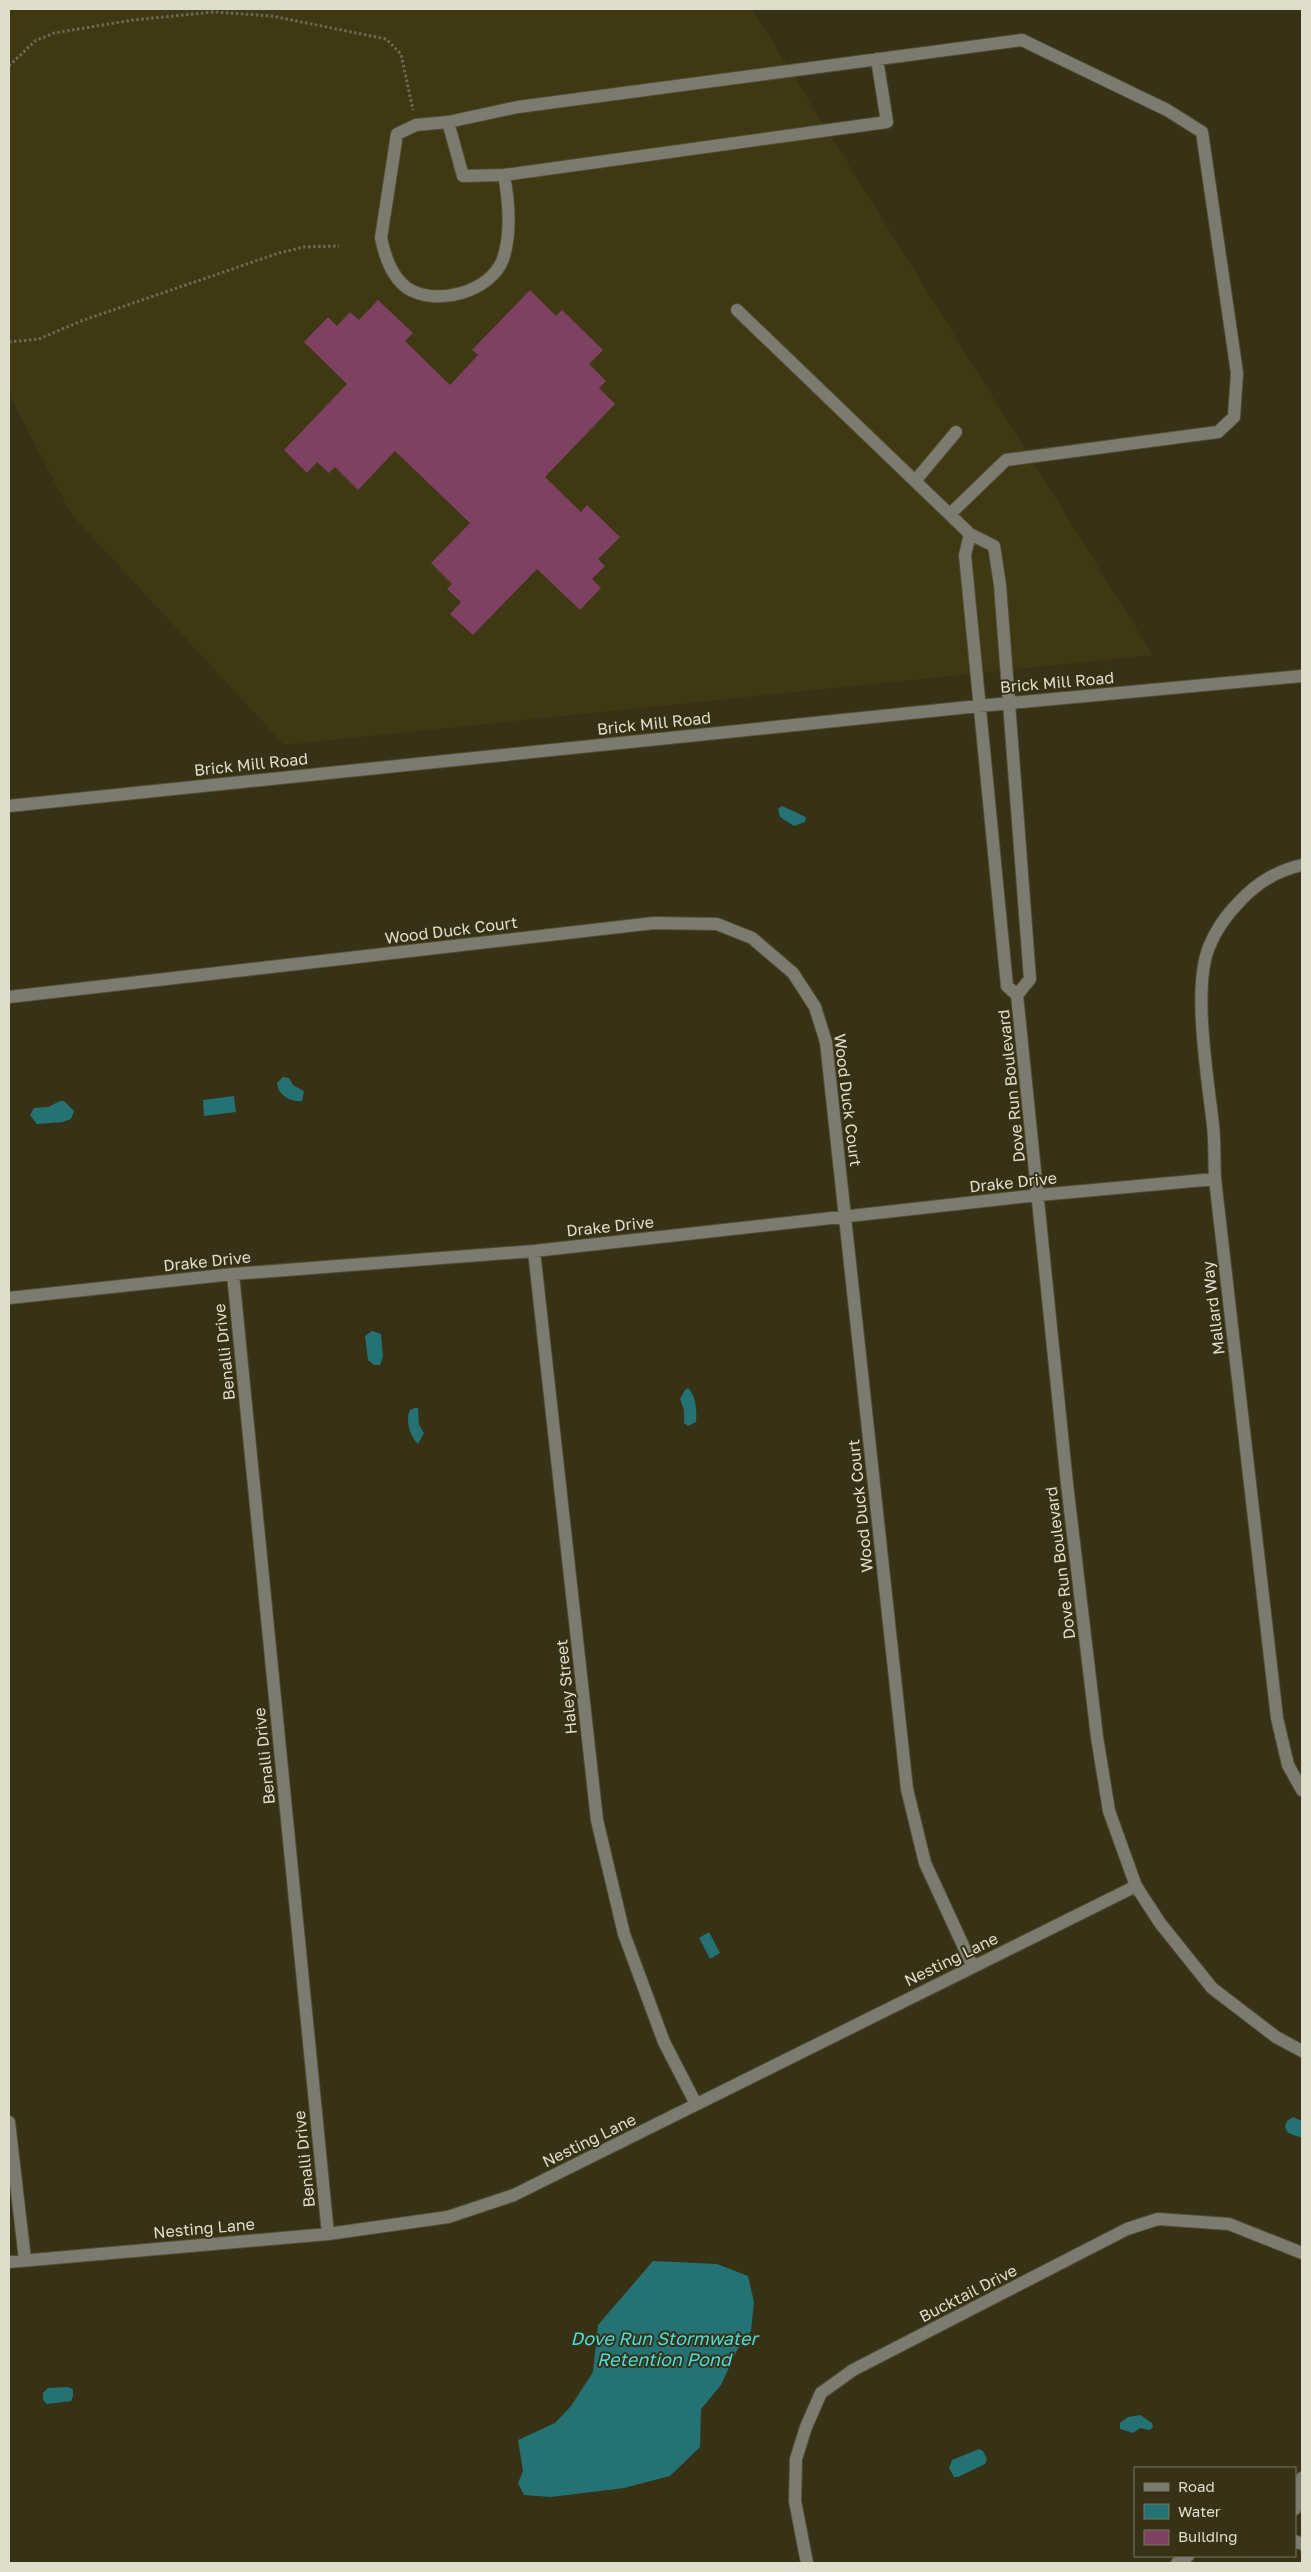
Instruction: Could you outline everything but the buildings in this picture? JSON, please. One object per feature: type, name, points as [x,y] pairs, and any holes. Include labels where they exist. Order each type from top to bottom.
[{"type":"street","points":[[504,175],[509,203],[508,236],[502,260],[486,281],[467,292],[447,296],[425,294],[407,288],[392,271],[384,255],[381,238],[397,134],[416,125],[448,122],[518,107],[1022,40],[1167,110],[1202,132],[1237,373],[1234,417],[1218,432],[1006,460],[950,514]]},
{"type":"street","points":[[448,122],[463,176],[504,175],[886,122],[877,59]]},
{"type":"street","points":[[737,310],[970,534]]},
{"type":"street","points":[[915,481],[956,432]]},
{"type":"street","name":"Dove Run Boulevard","points":[[1017,995],[1030,979],[1000,585],[994,546],[970,534],[965,555],[1007,986],[1017,995],[1067,1484],[1097,1737],[1109,1811],[1136,1886],[1160,1923],[1212,1988],[1276,2038],[1302,2051]]},
{"type":"street","name":"Brick Mill Road","points":[[9,806],[979,706],[1302,676]]},
{"type":"street","name":"Mallard Way","points":[[1302,865],[1287,868],[1251,889],[1224,918],[1208,948],[1201,988],[1203,1035],[1213,1129],[1215,1179],[1277,1718],[1288,1765],[1302,1790]]},
{"type":"street","name":"Wood Duck Court","points":[[9,997],[654,923],[717,924],[752,938],[793,973],[815,1007],[826,1042],[907,1789],[925,1863],[973,1966]]},
{"type":"street","name":"Drake Drive","points":[[9,1298],[233,1274],[534,1250],[1038,1195],[1215,1179]]},
{"type":"street","name":"Haley Street","points":[[534,1250],[596,1820],[624,1934],[664,2042],[696,2104]]},
{"type":"street","name":"Benalli Drive","points":[[233,1274],[328,2234]]},
{"type":"street","name":"Nesting Lane","points":[[9,2262],[328,2234],[448,2217],[514,2195],[1136,1886]]},
{"type":"street","points":[[9,2122],[25,2260]]},
{"type":"street","name":"Bucktail Drive","points":[[807,2563],[795,2501],[796,2459],[806,2427],[821,2393],[853,2370],[1127,2229],[1158,2219],[1230,2224],[1302,2253]]},
{"type":"street","points":[[1296,2505],[1302,2478]]},
{"type":"path","points":[[9,66],[35,41],[54,33],[133,20],[214,12],[272,16],[386,39],[401,54],[416,125]]},
{"type":"path","points":[[9,342],[39,339],[81,320],[279,254],[304,247],[339,246]]},
{"type":"shaded area","points":[[9,9],[752,9],[1153,655],[284,745],[71,514],[9,394]]},
{"type":"water","points":[[782,806],[806,817],[805,822],[794,826],[780,817],[778,809]]},
{"type":"water","points":[[283,1077],[289,1078],[293,1085],[304,1091],[302,1101],[289,1099],[282,1094],[277,1083]]},
{"type":"water","points":[[234,1096],[236,1112],[204,1116],[203,1100]]},
{"type":"water","points":[[64,1101],[74,1111],[71,1119],[63,1122],[37,1124],[30,1115],[34,1108],[48,1107]]},
{"type":"water","points":[[372,1331],[381,1334],[383,1357],[380,1365],[374,1365],[368,1360],[365,1336]]},
{"type":"water","points":[[688,1388],[694,1399],[696,1422],[688,1426],[684,1423],[684,1410],[680,1399]]},
{"type":"water","points":[[418,1408],[419,1425],[424,1433],[418,1444],[413,1437],[408,1423],[410,1410]]},
{"type":"water","points":[[709,1932],[720,1953],[710,1959],[699,1938]]},
{"type":"water","points":[[1293,2117],[1302,2121],[1302,2138],[1288,2133],[1285,2127],[1287,2121]]},
{"type":"water","name":"Dove Run Stormwater Retention Pond","points":[[653,2261],[717,2264],[748,2276],[754,2302],[751,2331],[737,2350],[721,2385],[701,2409],[700,2447],[670,2476],[624,2488],[551,2497],[524,2495],[518,2483],[523,2471],[518,2440],[555,2423],[571,2406],[593,2372],[598,2325]]},
{"type":"water","points":[[68,2387],[73,2389],[71,2401],[47,2404],[43,2400],[43,2393],[48,2388]]},
{"type":"water","points":[[1140,2415],[1152,2423],[1153,2427],[1150,2430],[1140,2428],[1133,2433],[1120,2429],[1120,2423],[1128,2417]]},
{"type":"water","points":[[979,2449],[983,2451],[987,2459],[985,2464],[958,2477],[954,2477],[949,2468],[952,2460]]}]
